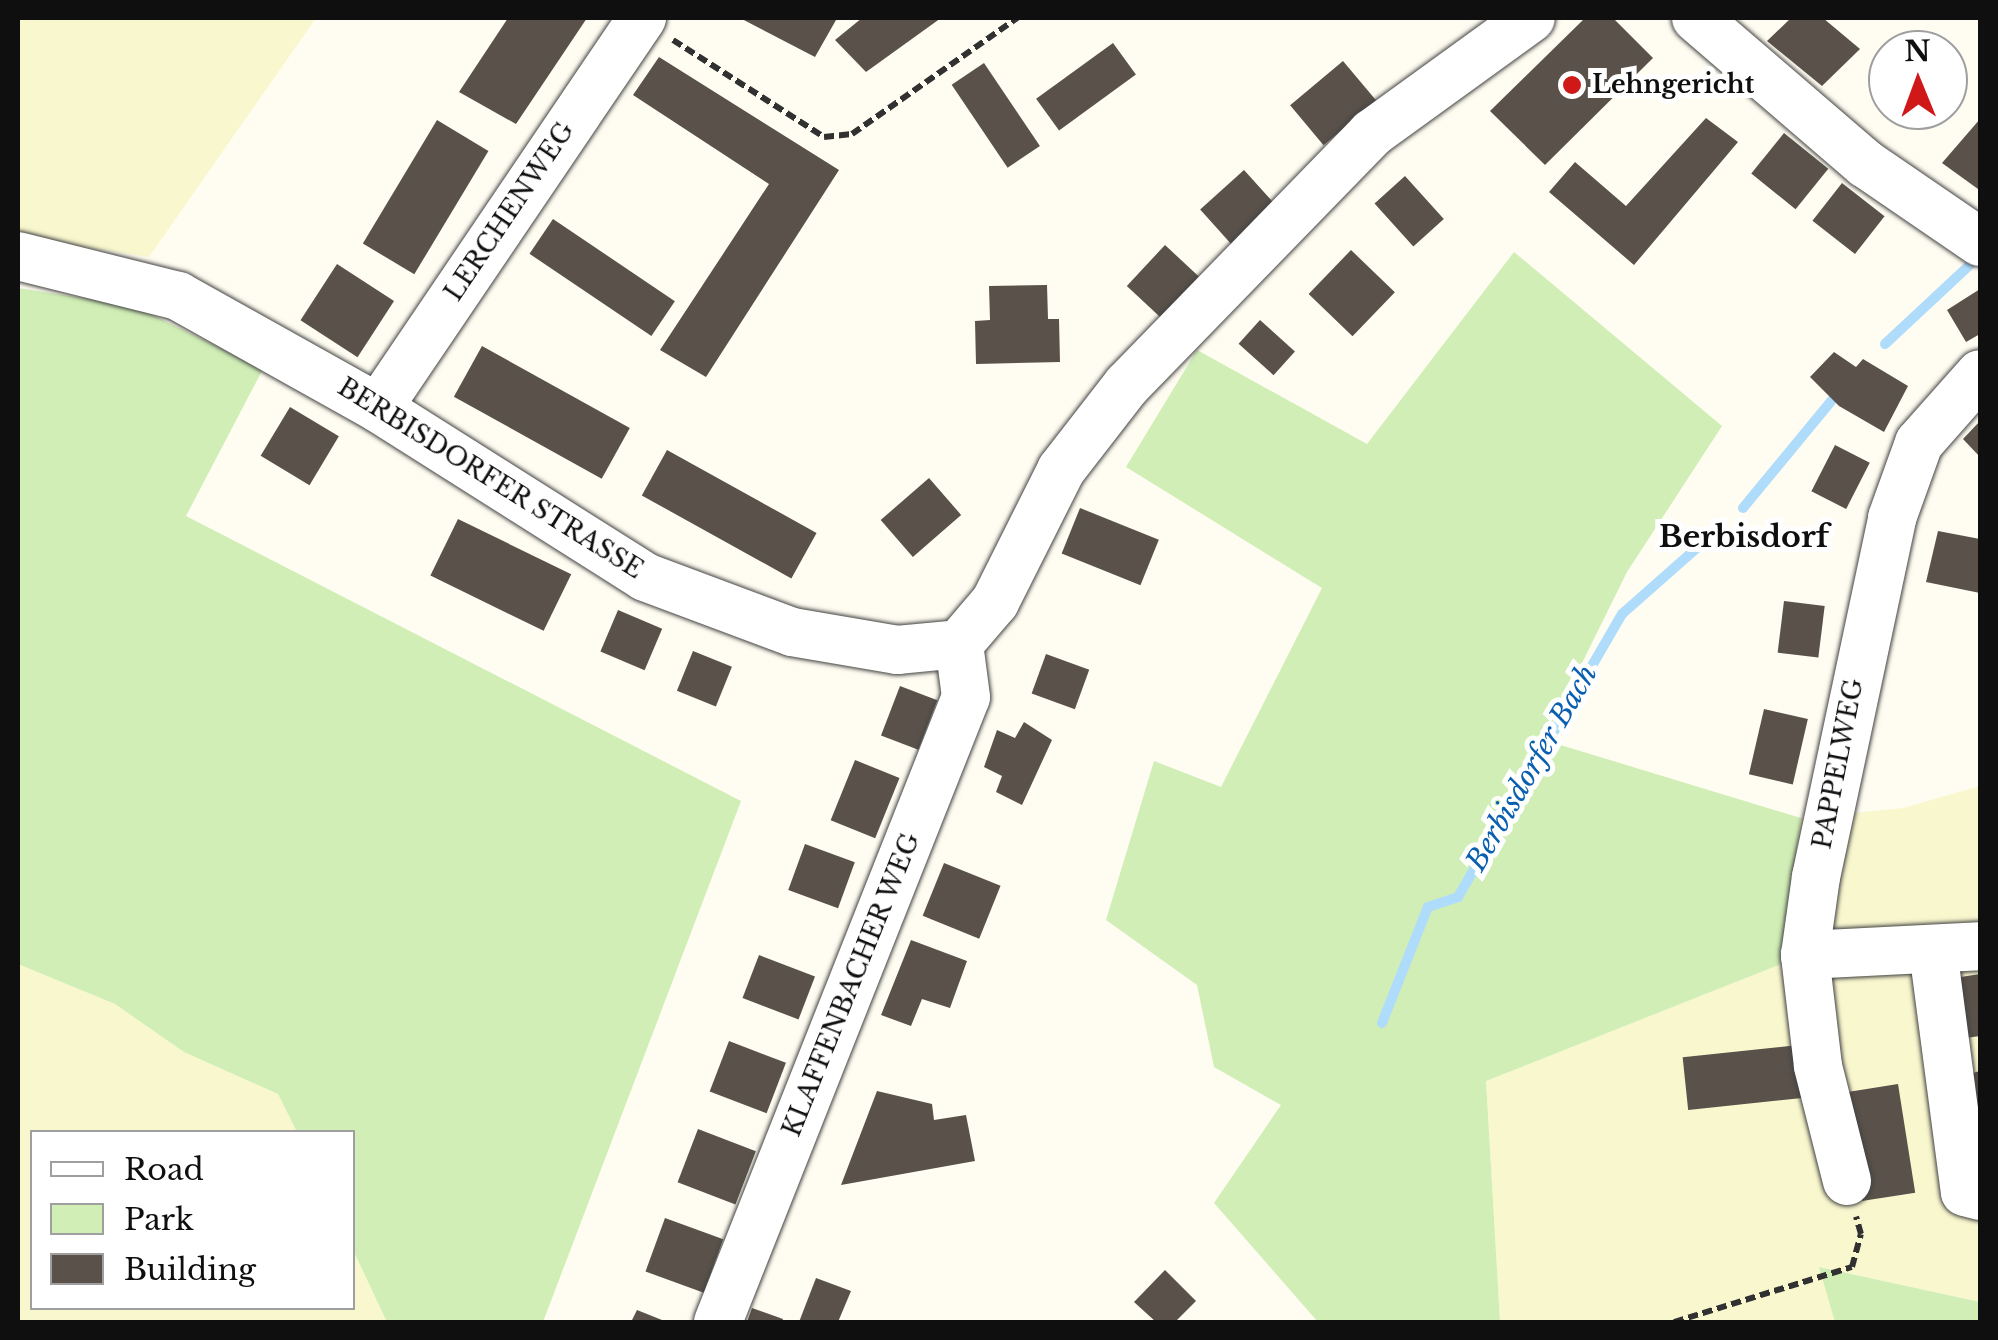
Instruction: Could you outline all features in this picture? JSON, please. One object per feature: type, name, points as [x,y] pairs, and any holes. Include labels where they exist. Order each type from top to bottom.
[{"type":"street","name":"LERCHENWEG","points":[[378,408],[641,18]]},
{"type":"street","points":[[958,644],[995,602],[1061,470],[1127,385],[1372,133],[1531,18]]},
{"type":"street","points":[[1696,18],[1866,164],[1980,242]]},
{"type":"street","name":"BERBISDORFER STRASSE","points":[[18,256],[178,296],[378,408],[645,576],[792,632],[898,650],[958,644]]},
{"type":"street","name":"PAPPELWEG","points":[[1847,1180],[1818,1066],[1805,955],[1892,518],[1918,443],[1980,374]]},
{"type":"street","name":"KLAFFENBACHER WEG","points":[[718,1322],[966,697],[958,644]]},
{"type":"street","points":[[1805,955],[1980,946]]},
{"type":"street","points":[[1933,950],[1964,1192],[1980,1196]]},
{"type":"path","points":[[641,18],[824,137],[852,134],[1016,18]]},
{"type":"path","points":[[1674,1322],[1852,1267],[1861,1234],[1847,1180]]},
{"type":"shaded area","points":[[18,18],[316,18],[149,257],[18,237]]},
{"type":"shaded area","points":[[1980,786],[1980,1302],[1820,1267],[1835,1322],[1500,1322],[1486,1081],[1781,964],[1801,818],[1903,808]]},
{"type":"shaded area","points":[[18,964],[115,1004],[184,1052],[278,1094],[296,1130],[30,1130],[30,1310],[355,1310],[355,1254],[387,1322],[18,1322]]},
{"type":"green space","points":[[1514,252],[1722,426],[1627,572],[1544,740],[1801,818],[1781,964],[1486,1081],[1500,1322],[1318,1322],[1214,1203],[1281,1105],[1214,1067],[1197,985],[1106,920],[1154,761],[1221,787],[1322,588],[1126,467],[1197,350],[1367,444]]},
{"type":"green space","points":[[18,288],[134,306],[263,369],[186,516],[741,801],[543,1322],[387,1322],[355,1254],[355,1130],[296,1130],[278,1094],[184,1052],[115,1004],[18,964]]},
{"type":"green space","points":[[1819,1267],[1980,1302],[1980,1322],[1835,1322]]},
{"type":"building","points":[[508,18],[587,18],[516,124],[459,92]]},
{"type":"building","points":[[740,18],[831,18],[836,20],[815,57]]},
{"type":"building","points":[[862,18],[941,18],[866,72],[835,40]]},
{"type":"building","name":"Lehngericht","points":[[1585,18],[1613,18],[1653,58],[1545,165],[1490,111]]},
{"type":"building","points":[[1791,18],[1823,18],[1860,49],[1822,86],[1767,41]]},
{"type":"building","points":[[1113,43],[1136,75],[1059,130],[1036,99]]},
{"type":"building","points":[[659,57],[839,170],[706,377],[660,350],[769,184],[633,95]]},
{"type":"building","points":[[1343,61],[1376,101],[1324,145],[1290,105]]},
{"type":"building","points":[[984,63],[1040,146],[1008,168],[952,85]]},
{"type":"building","points":[[1706,118],[1738,142],[1634,265],[1549,192],[1575,162],[1626,206]]},
{"type":"building","points":[[1980,119],[1980,187],[1978,189],[1942,163]]},
{"type":"building","points":[[437,120],[488,151],[414,274],[363,243]]},
{"type":"building","points":[[1784,133],[1828,169],[1796,209],[1751,173]]},
{"type":"building","points":[[1244,170],[1275,204],[1231,244],[1200,209]]},
{"type":"building","points":[[1405,176],[1444,219],[1413,247],[1375,203]]},
{"type":"building","points":[[1842,183],[1885,216],[1855,254],[1812,221]]},
{"type":"building","points":[[553,219],[675,301],[651,336],[530,254]]},
{"type":"building","points":[[1165,245],[1202,280],[1164,321],[1127,286]]},
{"type":"building","points":[[1351,250],[1395,292],[1353,336],[1309,294]]},
{"type":"building","points":[[337,264],[394,301],[358,357],[301,320]]},
{"type":"building","points":[[1047,285],[1048,319],[1059,319],[1060,362],[976,364],[975,321],[990,320],[989,286]]},
{"type":"building","points":[[1980,289],[1980,334],[1966,342],[1947,310]]},
{"type":"building","points":[[1260,320],[1295,351],[1274,375],[1239,344]]},
{"type":"building","points":[[482,346],[630,428],[602,479],[454,397]]},
{"type":"building","points":[[1834,352],[1856,367],[1863,359],[1908,386],[1884,432],[1839,406],[1810,377]]},
{"type":"building","points":[[290,407],[339,436],[310,485],[261,456]]},
{"type":"building","points":[[1980,421],[1980,457],[1963,439]]},
{"type":"building","points":[[1835,445],[1870,463],[1846,509],[1811,491]]},
{"type":"building","points":[[667,450],[817,533],[791,578],[642,495]]},
{"type":"building","points":[[929,478],[961,515],[913,557],[881,520]]},
{"type":"building","points":[[1080,508],[1159,540],[1140,585],[1062,553]]},
{"type":"building","points":[[458,519],[571,574],[544,631],[430,576]]},
{"type":"building","points":[[1938,531],[1980,539],[1980,593],[1926,582]]},
{"type":"building","points":[[1784,601],[1825,606],[1818,658],[1778,653]]},
{"type":"building","points":[[618,610],[662,629],[645,670],[600,651]]},
{"type":"building","points":[[693,651],[732,667],[716,707],[677,691]]},
{"type":"building","points":[[1046,654],[1089,670],[1075,709],[1032,693]]},
{"type":"building","points":[[900,686],[937,700],[918,750],[881,735]]},
{"type":"building","points":[[1764,709],[1808,719],[1793,784],[1749,774]]},
{"type":"building","points":[[1024,722],[1052,740],[1022,805],[996,792],[1002,776],[984,767],[997,730],[1015,738]]},
{"type":"building","points":[[855,760],[900,778],[875,838],[831,820]]},
{"type":"building","points":[[805,844],[855,862],[838,908],[788,890]]},
{"type":"building","points":[[944,863],[1001,886],[979,939],[923,916]]},
{"type":"building","points":[[911,940],[967,961],[950,1008],[922,999],[911,1026],[881,1015]]},
{"type":"building","points":[[759,955],[815,977],[799,1019],[743,998]]},
{"type":"building","points":[[1980,974],[1980,1036],[1959,1039],[1948,979]]},
{"type":"building","points":[[729,1041],[786,1063],[767,1113],[710,1091]]},
{"type":"building","points":[[1799,1045],[1805,1098],[1688,1110],[1683,1057]]},
{"type":"building","points":[[1980,1071],[1980,1130],[1969,1074]]},
{"type":"building","points":[[1898,1084],[1915,1193],[1862,1201],[1845,1092]]},
{"type":"building","points":[[877,1091],[932,1104],[934,1120],[966,1115],[975,1161],[841,1185]]},
{"type":"building","points":[[698,1129],[756,1151],[735,1204],[678,1182]]},
{"type":"building","points":[[665,1218],[723,1239],[704,1293],[646,1272]]},
{"type":"building","points":[[1165,1270],[1196,1301],[1175,1322],[1156,1322],[1134,1302]]},
{"type":"building","points":[[816,1278],[851,1291],[838,1322],[799,1322]]},
{"type":"building","points":[[752,1308],[783,1319],[782,1322],[747,1322]]},
{"type":"building","points":[[637,1310],[667,1322],[631,1322]]},
{"type":"waterway","name":"Berbisdorfer Bach","points":[[1885,344],[1973,262]]},
{"type":"waterway","name":"Berbisdorfer Bach","points":[[1743,508],[1833,399]]},
{"type":"waterway","name":"Berbisdorfer Bach","points":[[1382,1023],[1428,907],[1458,897],[1622,614],[1716,531]]},
{"type":"place","name":"Lehngericht","points":[[1572,85]]},
{"type":"district","name":"Berbisdorf","points":[[1744,537]]}]
